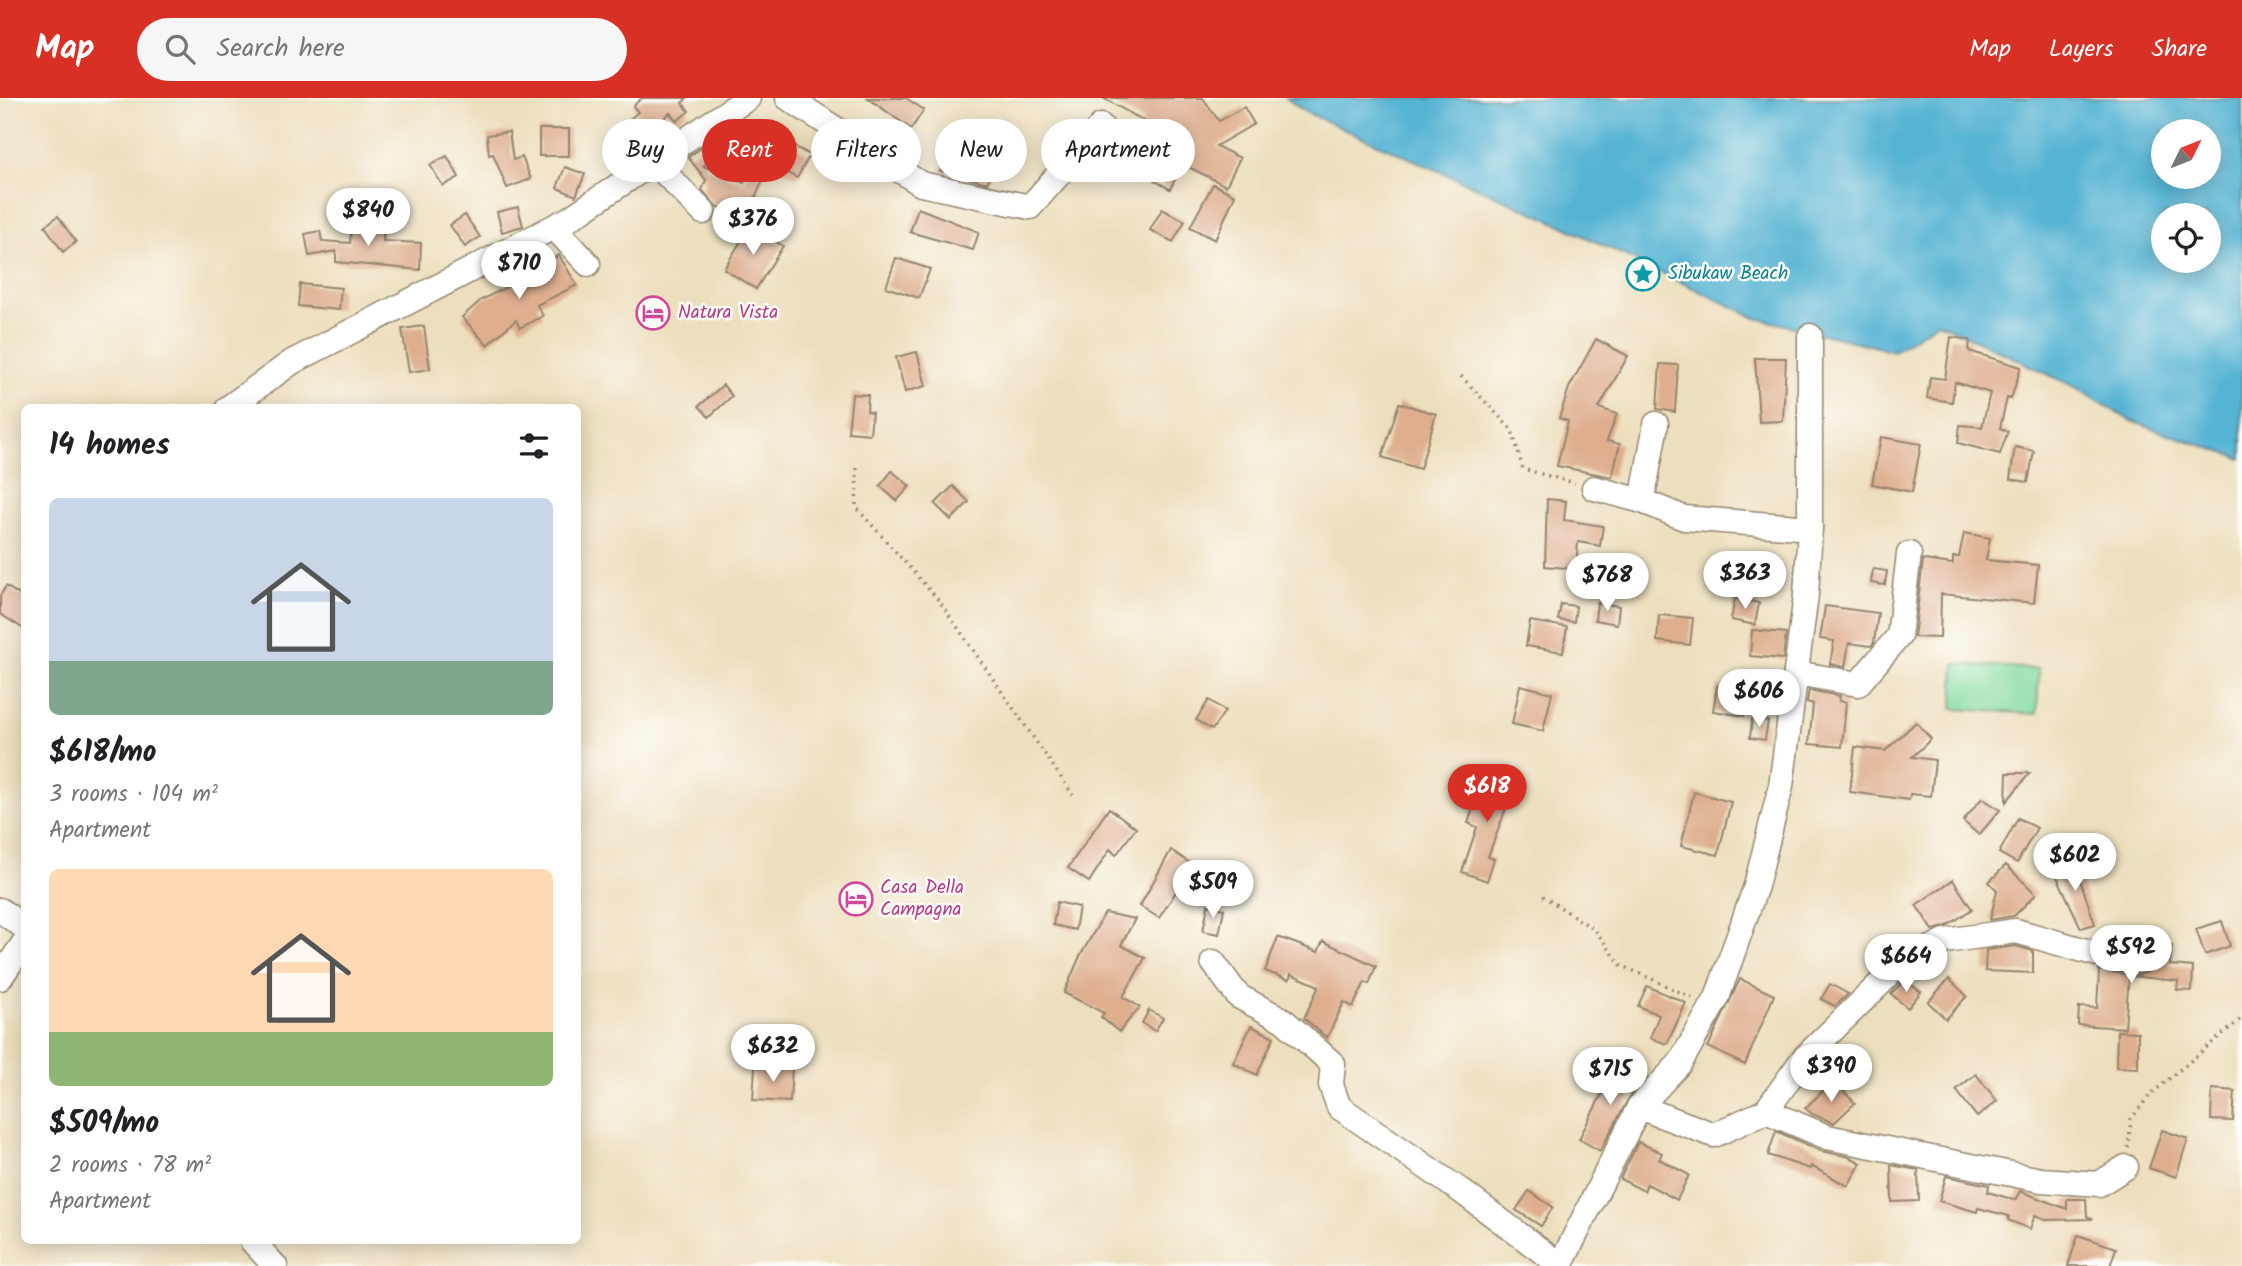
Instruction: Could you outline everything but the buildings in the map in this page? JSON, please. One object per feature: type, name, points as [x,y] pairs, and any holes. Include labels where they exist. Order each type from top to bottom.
[{"type":"street","points":[[688,139],[748,98]]},
{"type":"street","points":[[788,98],[921,184],[1030,207],[1052,182]]},
{"type":"street","points":[[234,404],[292,362],[554,227],[623,182]]},
{"type":"street","points":[[674,182],[703,212]]},
{"type":"street","points":[[554,227],[587,264]]},
{"type":"street","points":[[1213,962],[1238,996],[1283,1020],[1333,1064],[1331,1085],[1339,1107],[1461,1191],[1560,1265],[1639,1107],[1680,1063],[1712,1006],[1756,886],[1782,786],[1806,595],[1810,527],[1810,336]]},
{"type":"street","points":[[1642,501],[1656,424]]},
{"type":"street","points":[[1594,488],[1642,501],[1684,518],[1810,527]]},
{"type":"street","points":[[1796,673],[1858,684],[1899,636],[1909,554]]},
{"type":"street","points":[[0,911],[21,925]]},
{"type":"street","points":[[1639,1107],[1714,1135],[1766,1111],[1803,1059],[1901,963],[1945,941],[2016,931],[2104,956],[2138,961]]},
{"type":"street","points":[[0,978],[21,947]]},
{"type":"street","points":[[1766,1111],[1827,1137],[2041,1180],[2099,1184],[2126,1167]]},
{"type":"street","points":[[255,1244],[275,1266]]},
{"type":"path","points":[[1461,376],[1512,430],[1523,470],[1594,488]]},
{"type":"path","points":[[857,468],[856,507],[940,602],[1073,795]]},
{"type":"path","points":[[1543,896],[1595,930],[1621,965],[1712,1006]]},
{"type":"path","points":[[2126,1167],[2131,1119],[2151,1094],[2242,1018]]},
{"type":"green space","points":[[1955,664],[2039,669],[2037,714],[1953,709]]},
{"type":"water","points":[[1286,98],[2242,98],[2242,459],[2131,421],[2075,387],[1938,322],[1894,351],[1756,318],[1548,219],[1305,112]]},
{"type":"place","name":"Sibukaw Beach","points":[[1643,274]]},
{"type":"place","name":"Natura Vista","points":[[653,313]]},
{"type":"place","name":"Casa Della Campagna","points":[[856,899]]}]
